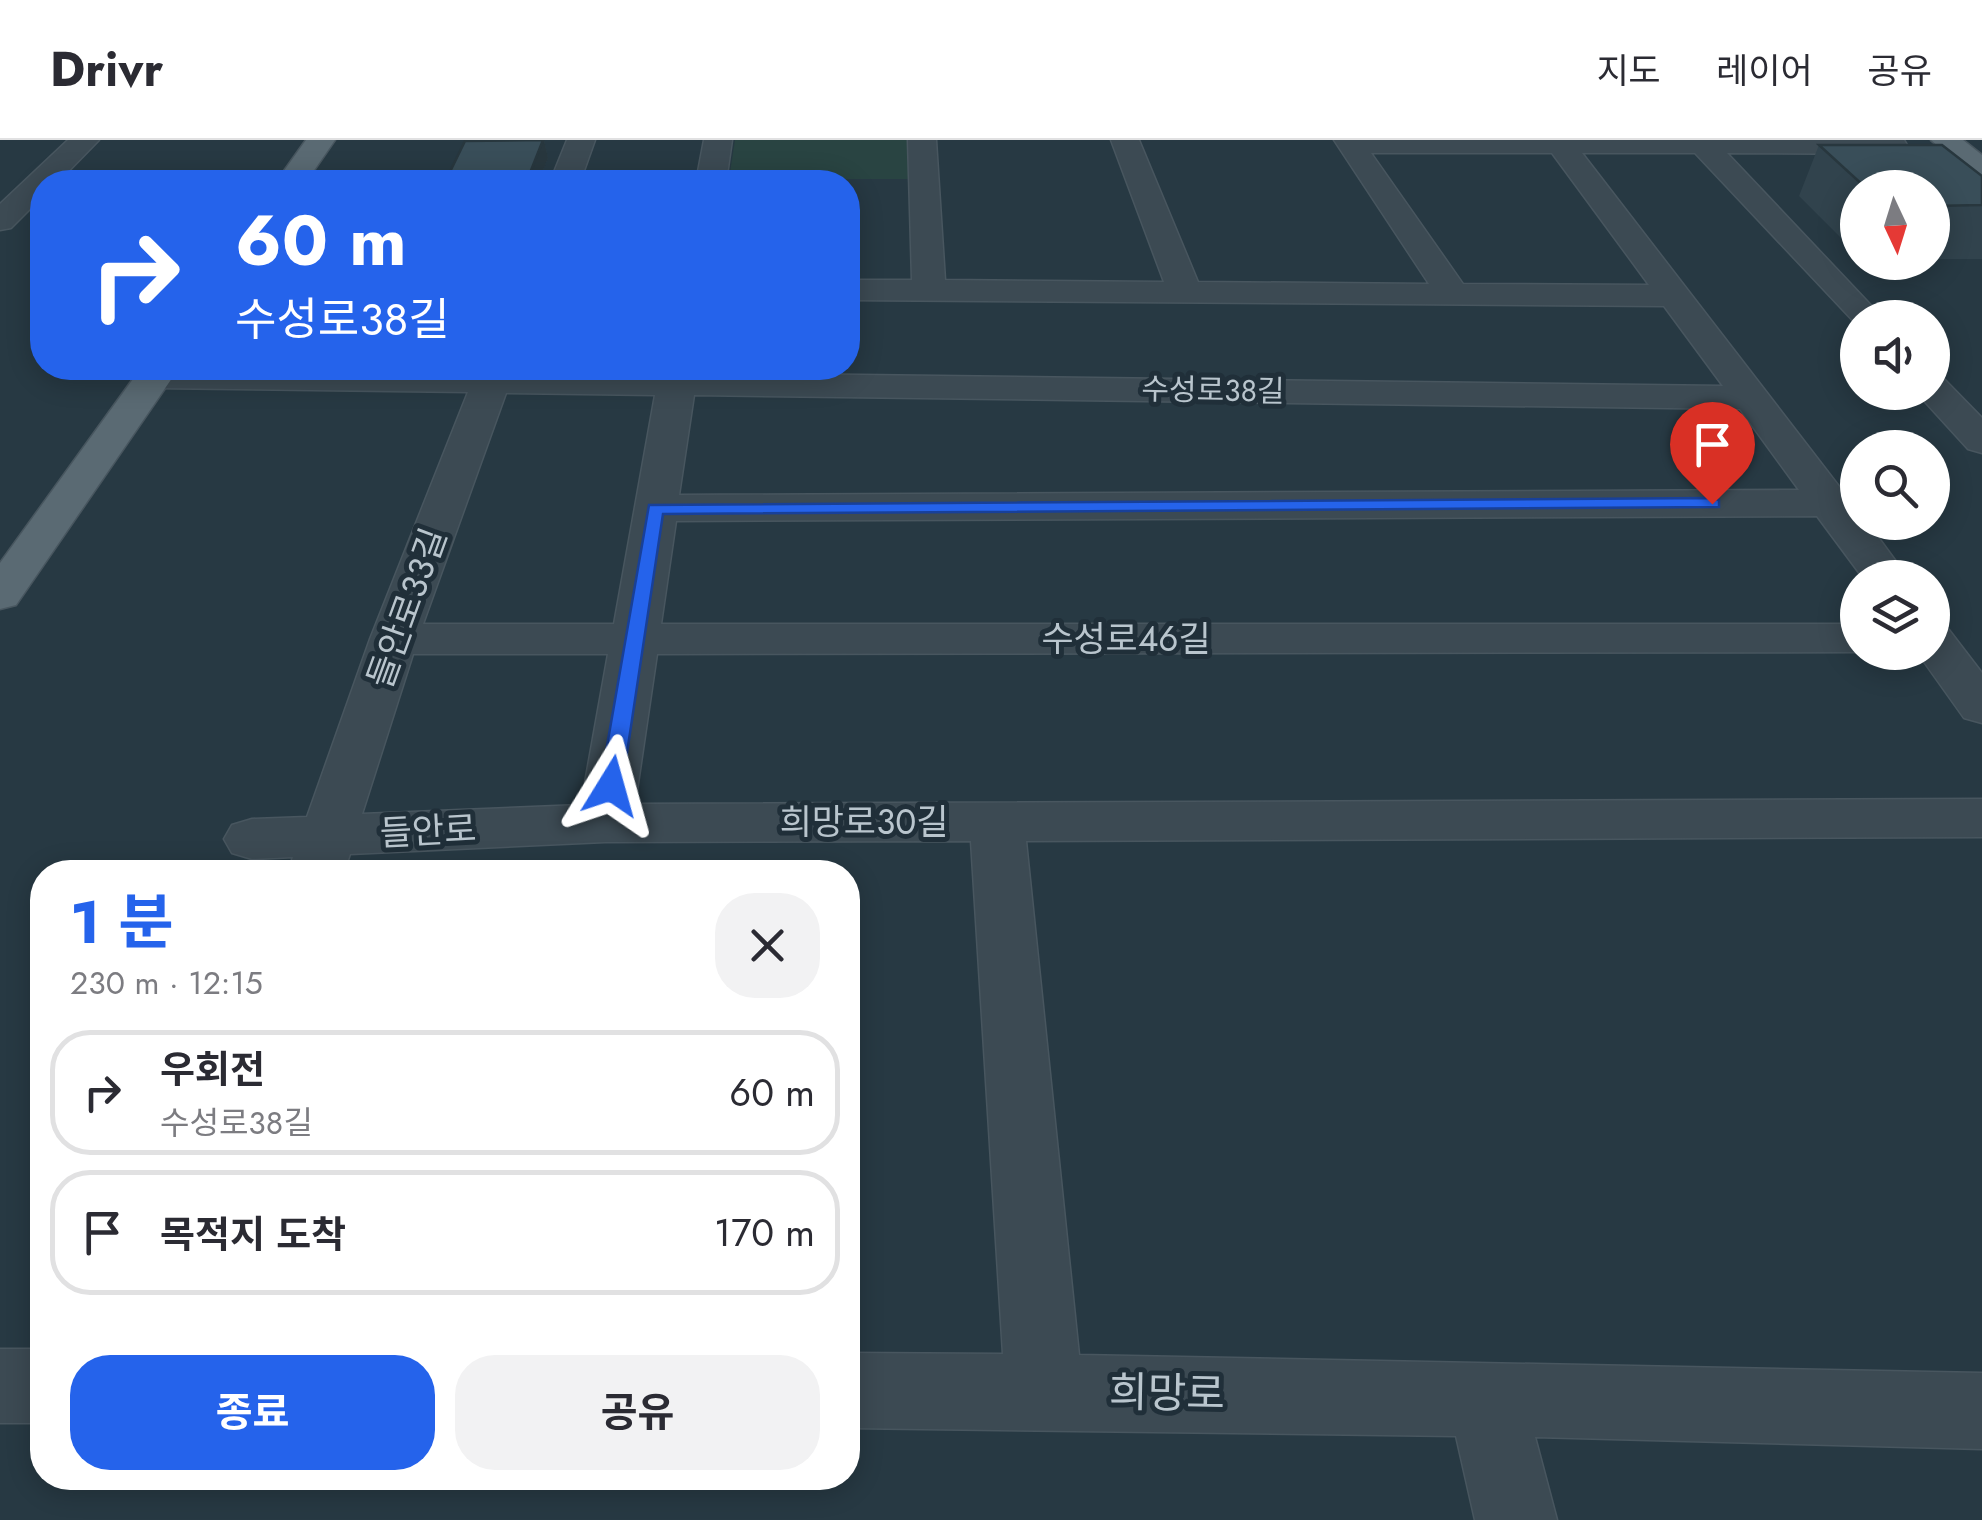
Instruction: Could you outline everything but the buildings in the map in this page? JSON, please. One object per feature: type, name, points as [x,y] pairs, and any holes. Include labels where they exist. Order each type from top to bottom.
[{"type":"main road","points":[[300,170],[321,140]]},
{"type":"main road","points":[[1948,143],[1982,170]]},
{"type":"main road","points":[[0,595],[151,380]]},
{"type":"street","points":[[54,170],[85,140]]},
{"type":"street","points":[[570,170],[581,140]]},
{"type":"street","points":[[712,170],[718,140]]},
{"type":"street","points":[[922,140],[929,291]]},
{"type":"street","points":[[1125,140],[1185,293]]},
{"type":"street","points":[[1349,142],[1453,294]]},
{"type":"street","points":[[1349,142],[1948,143]]},
{"type":"street","points":[[1558,142],[1873,560]]},
{"type":"street","points":[[1700,143],[1849,300]]},
{"type":"street","points":[[0,223],[30,194]]},
{"type":"street","points":[[0,223],[30,225]]},
{"type":"street","points":[[860,290],[1674,296]]},
{"type":"street","name":"수성로38길","points":[[860,379],[1750,398]]},
{"type":"street","name":"들안로33길","points":[[323,854],[394,638],[491,380]]},
{"type":"street","points":[[605,823],[677,380]]},
{"type":"street","points":[[1950,407],[1982,440]]},
{"type":"street","points":[[655,508],[1830,503]]},
{"type":"street","name":"수성로46길","points":[[394,638],[1840,639]]},
{"type":"street","points":[[1950,640],[1982,640]]},
{"type":"street","points":[[1950,664],[1982,707]]},
{"type":"street","points":[[998,822],[1982,818]]},
{"type":"street","name":"희망로30길","points":[[605,823],[998,822],[1044,1391]]},
{"type":"street","name":"들안로","points":[[252,839],[323,854],[605,823]]},
{"type":"street","points":[[0,1386],[30,1386]]},
{"type":"street","name":"희망로","points":[[860,1390],[1486,1398],[1982,1411]]},
{"type":"street","points":[[1486,1398],[1516,1520]]},
{"type":"green space","points":[[735,140],[913,140],[915,179],[860,179],[860,170],[730,170]]},
{"type":"route","points":[[611,786],[655,508],[1712,504]]}]
